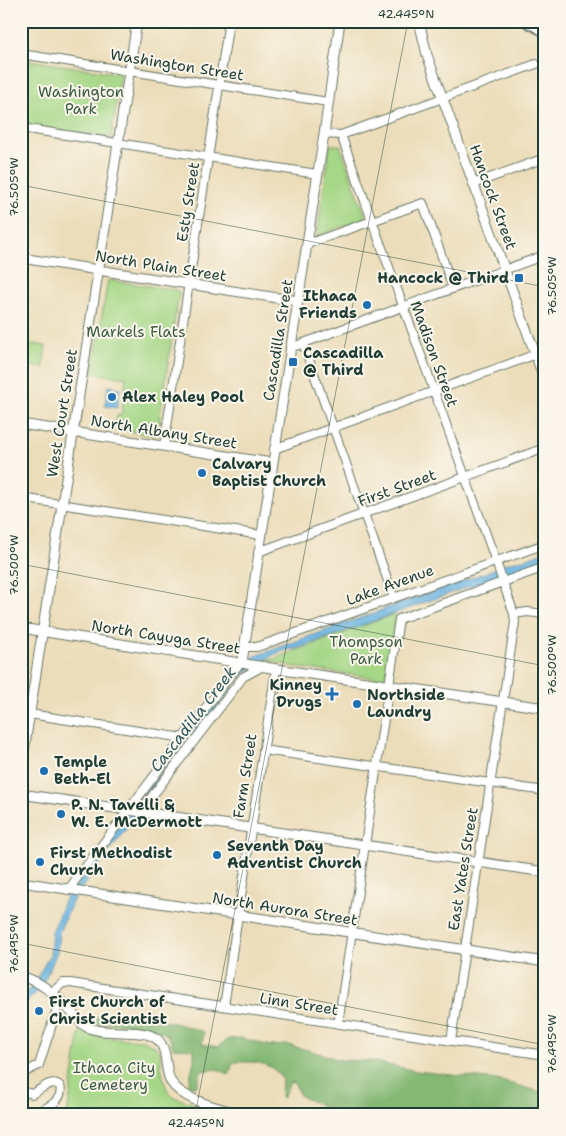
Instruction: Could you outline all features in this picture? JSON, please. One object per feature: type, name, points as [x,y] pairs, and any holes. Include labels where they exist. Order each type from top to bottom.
[{"type":"highway","points":[[528,21],[545,30]]},
{"type":"street","name":"West Court Street","points":[[21,770],[137,21]]},
{"type":"street","name":"Esty Street","points":[[164,446],[229,21]]},
{"type":"street","name":"Cascadilla Street","points":[[242,662],[340,21]]},
{"type":"street","name":"Hancock Street","points":[[420,21],[427,55],[545,381]]},
{"type":"street","name":"Washington Street","points":[[21,54],[328,102]]},
{"type":"street","points":[[324,134],[341,135],[536,64]]},
{"type":"street","points":[[21,128],[317,174]]},
{"type":"street","name":"Madison Street","points":[[341,135],[514,614]]},
{"type":"street","points":[[474,184],[545,158]]},
{"type":"street","points":[[307,244],[422,203],[453,288]]},
{"type":"street","points":[[290,348],[545,255]]},
{"type":"street","name":"North Plain Street","points":[[21,258],[297,301]]},
{"type":"street","points":[[303,343],[394,598]]},
{"type":"street","points":[[274,449],[545,351]]},
{"type":"street","name":"North Albany Street","points":[[21,424],[272,463]]},
{"type":"street","name":"First Street","points":[[258,552],[545,448]]},
{"type":"street","points":[[21,498],[261,535]]},
{"type":"street","name":"Lake Avenue","points":[[244,647],[257,648],[545,544]]},
{"type":"street","points":[[338,1024],[399,619],[502,580],[545,567]]},
{"type":"street","points":[[514,614],[526,612],[545,614]]},
{"type":"street","name":"East Yates Street","points":[[451,1040],[515,622],[514,614]]},
{"type":"street","name":"North Cayuga Street","points":[[21,628],[242,662],[276,669],[545,708]]},
{"type":"street","points":[[68,890],[127,810],[242,662]]},
{"type":"street","points":[[140,812],[243,677],[263,666]]},
{"type":"street","name":"Farm Street","points":[[224,1006],[276,669]]},
{"type":"street","points":[[30,714],[183,738]]},
{"type":"street","points":[[263,750],[545,791]]},
{"type":"street","points":[[21,794],[251,830],[545,872]]},
{"type":"street","name":"North Aurora Street","points":[[21,882],[545,962]]},
{"type":"street","points":[[21,976],[44,986],[52,992],[87,1027],[110,1032],[145,1034],[155,1037],[162,1044],[170,1079],[180,1092],[200,1102],[243,1115]]},
{"type":"street","name":"Linn Street","points":[[52,992],[61,984],[68,982],[545,1055]]},
{"type":"street","points":[[21,1076],[39,1065],[60,1000]]},
{"type":"street","points":[[21,1091],[32,1094],[53,1082],[60,1086],[61,1094],[57,1100],[32,1115]]},
{"type":"green space","name":"Washington Park","points":[[21,59],[121,74],[111,138],[21,124]]},
{"type":"green space","points":[[330,145],[340,145],[366,218],[317,236]]},
{"type":"green space","name":"Markels Flats","points":[[108,280],[179,292],[157,436],[115,429],[117,415],[121,416],[126,378],[92,373]]},
{"type":"green space","points":[[21,342],[46,346],[43,368],[21,364]]},
{"type":"green space","name":"Thompson Park","points":[[395,614],[385,679],[301,668],[264,660],[274,659]]},
{"type":"green space","points":[[99,1015],[110,1020],[126,1018],[146,1019],[184,1026],[204,1032],[202,1044],[218,1047],[228,1039],[242,1038],[270,1046],[288,1045],[340,1060],[371,1061],[416,1071],[497,1080],[545,1093],[545,1115],[363,1115],[356,1112],[353,1115],[336,1115],[333,1111],[300,1096],[295,1084],[290,1082],[283,1098],[281,1097],[282,1078],[272,1068],[254,1062],[233,1062],[229,1075],[217,1069],[201,1071],[197,1086],[188,1086],[194,1060],[194,1049],[173,1048],[166,1035],[155,1029],[129,1024],[94,1023]]},
{"type":"green space","name":"Ithaca City Cemetery","points":[[80,1031],[111,1038],[143,1040],[155,1046],[160,1052],[164,1082],[173,1097],[228,1115],[67,1115]]},
{"type":"water","name":"Alex Haley Pool","points":[[108,386],[120,388],[117,408],[105,406]]},
{"type":"water","points":[[545,551],[545,560],[296,649],[275,654],[242,675],[74,898],[59,932],[57,952],[41,988],[21,1008],[21,997],[31,988],[50,955],[52,932],[66,896],[237,671],[255,656],[487,572],[507,563],[528,558]]},
{"type":"place","name":"Hancock @ Third","points":[[519,278]]},
{"type":"place","name":"Ithaca Friends","points":[[367,305]]},
{"type":"place","name":"Cascadilla @ Third","points":[[293,362]]},
{"type":"place","name":"Alex Haley Pool","points":[[112,397]]},
{"type":"place","name":"Calvary Baptist Church","points":[[202,473]]},
{"type":"place","name":"Kinney Drugs","points":[[332,694]]},
{"type":"place","name":"Northside Laundry","points":[[357,704]]},
{"type":"place","name":"Temple Beth-El","points":[[44,771]]},
{"type":"place","name":"P. N. Tavelli & W. E. McDermott","points":[[61,814]]},
{"type":"place","name":"Seventh Day Adventist Church","points":[[217,855]]},
{"type":"place","name":"First Methodist Church","points":[[40,862]]},
{"type":"place","name":"First Church of Christ Scientist","points":[[39,1011]]},
{"type":"water label","name":"Cascadilla Creek","points":[[193,719]]}]
